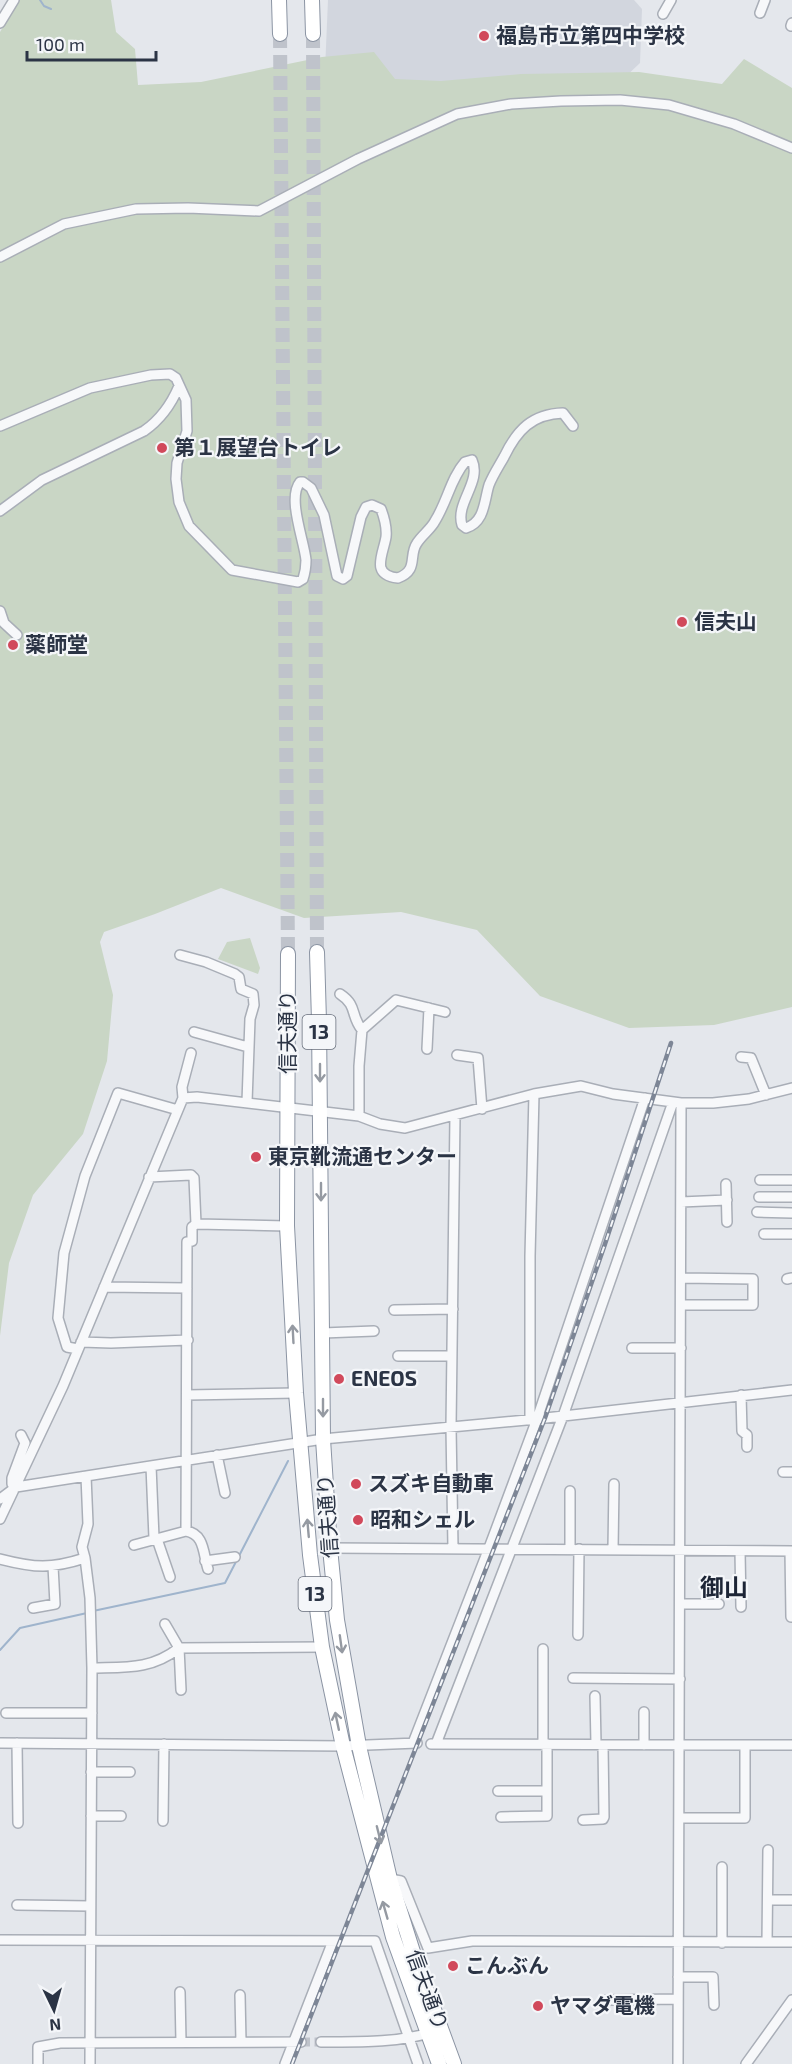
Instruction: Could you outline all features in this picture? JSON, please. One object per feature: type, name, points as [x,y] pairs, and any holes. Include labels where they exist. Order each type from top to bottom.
[{"type":"highway","points":[[279,0],[280,34]]},
{"type":"highway","points":[[312,0],[313,34]]},
{"type":"highway","name":"信夫通り","points":[[316,952],[323,1439],[337,1620],[359,1746],[390,1879],[435,2032],[440,2064]]},
{"type":"highway","name":"信夫通り","points":[[288,954],[287,1226],[296,1393],[310,1555],[322,1647],[343,1746],[393,1937],[435,2032],[454,2064]]},
{"type":"street","points":[[0,23],[14,0]]},
{"type":"street","points":[[663,14],[671,0]]},
{"type":"street","points":[[760,13],[765,0]]},
{"type":"street","points":[[0,257],[64,224],[136,210],[188,207],[259,211],[358,159],[457,114],[511,104],[561,100],[620,100],[669,105],[734,124],[792,148]]},
{"type":"street","points":[[0,426],[73,394],[108,383],[170,374],[176,378],[186,400],[187,431],[177,463],[177,486],[179,502],[189,526],[232,570],[298,582],[303,579],[306,561],[296,503],[296,490],[300,482],[311,488],[324,515],[337,576],[343,579],[347,576],[361,517],[366,507],[372,505],[381,509],[385,527],[386,536],[380,562],[381,568],[384,573],[398,578],[412,567],[416,544],[435,522],[456,474],[465,462],[472,460],[475,471],[461,510],[462,525],[466,528],[475,524],[479,519],[490,483],[511,441],[523,428],[553,413],[563,413],[573,426]]},
{"type":"street","points":[[0,512],[42,480],[144,431],[155,423],[179,387]]},
{"type":"street","points":[[0,611],[4,623],[17,635]]},
{"type":"street","points":[[180,955],[236,974],[242,989],[253,994],[254,1005],[250,1019],[248,1047],[247,1102]]},
{"type":"street","points":[[340,993],[350,1000],[356,1022],[362,1030],[359,1116]]},
{"type":"street","points":[[362,1030],[396,1000],[445,1012]]},
{"type":"street","points":[[427,1049],[429,1008]]},
{"type":"street","points":[[194,1032],[248,1047]]},
{"type":"street","points":[[0,1519],[80,1345],[183,1098],[182,1087],[190,1053]]},
{"type":"street","points":[[457,1054],[478,1058],[482,1109]]},
{"type":"street","points":[[741,1057],[751,1058],[766,1095]]},
{"type":"street","points":[[183,1098],[197,1097],[247,1102],[288,1109],[359,1116],[380,1124],[405,1128],[534,1094],[581,1086],[613,1094],[677,1102],[713,1103],[766,1095],[792,1088]]},
{"type":"street","points":[[178,1110],[118,1093],[96,1146],[70,1226],[64,1252],[58,1318],[67,1347],[188,1340]]},
{"type":"street","points":[[533,1419],[530,1256],[534,1094]]},
{"type":"street","points":[[0,1743],[359,1746],[415,1743],[489,1548],[645,1098]]},
{"type":"street","points":[[677,1102],[682,1305],[678,2064]]},
{"type":"street","points":[[677,1102],[563,1416],[433,1744],[792,1745]]},
{"type":"street","points":[[453,1548],[451,1427],[455,1116]]},
{"type":"street","points":[[149,1177],[191,1175],[194,1178],[196,1224]]},
{"type":"street","points":[[760,1180],[792,1180]]},
{"type":"street","points":[[726,1184],[727,1222]]},
{"type":"street","points":[[759,1197],[792,1197]]},
{"type":"street","points":[[681,1202],[727,1200]]},
{"type":"street","points":[[757,1212],[792,1213]]},
{"type":"street","points":[[186,1531],[187,1242],[192,1241],[192,1227],[196,1224],[287,1226]]},
{"type":"street","points":[[764,1234],[792,1234]]},
{"type":"street","points":[[681,1278],[753,1279],[753,1305],[682,1305]]},
{"type":"street","points":[[104,1287],[187,1288]]},
{"type":"street","points":[[394,1310],[453,1309]]},
{"type":"street","points":[[323,1333],[374,1331]]},
{"type":"street","points":[[632,1348],[681,1348]]},
{"type":"street","points":[[398,1356],[452,1356]]},
{"type":"street","points":[[0,1499],[16,1487],[323,1439],[563,1416],[792,1390]]},
{"type":"street","points":[[187,1395],[296,1393]]},
{"type":"street","points":[[741,1395],[742,1431],[747,1436],[747,1447]]},
{"type":"street","points":[[16,1487],[12,1484],[12,1478],[25,1443],[21,1435]]},
{"type":"street","points":[[217,1455],[225,1493]]},
{"type":"street","points":[[151,1466],[154,1538],[170,1577]]},
{"type":"street","points":[[86,1476],[88,1524],[82,1547],[90,1598],[92,1668],[90,2064]]},
{"type":"street","points":[[613,1549],[614,1484]]},
{"type":"street","points":[[570,1491],[578,1635]]},
{"type":"street","points":[[134,1545],[186,1531],[199,1536],[206,1565],[235,1557]]},
{"type":"street","points":[[330,1548],[791,1551],[791,1617]]},
{"type":"street","points":[[740,1551],[741,1608]]},
{"type":"street","points":[[0,1559],[30,1567],[53,1566],[85,1558]]},
{"type":"street","points":[[33,1608],[55,1604],[53,1566]]},
{"type":"street","points":[[680,1604],[719,1604]]},
{"type":"street","points":[[165,1624],[179,1648],[181,1690]]},
{"type":"street","points":[[92,1668],[138,1667],[153,1664],[179,1648],[322,1647]]},
{"type":"street","points":[[501,1817],[548,1816],[543,1649]]},
{"type":"street","points":[[573,1678],[680,1679]]},
{"type":"street","points":[[583,1820],[603,1819],[604,1817],[596,1696]]},
{"type":"street","points":[[644,1712],[644,1744]]},
{"type":"street","points":[[6,1713],[92,1713]]},
{"type":"street","points":[[17,1743],[18,1823]]},
{"type":"street","points":[[164,1744],[164,1821]]},
{"type":"street","points":[[679,1818],[745,1818],[745,1745]]},
{"type":"street","points":[[91,1772],[130,1772]]},
{"type":"street","points":[[498,1791],[547,1791]]},
{"type":"street","points":[[91,1816],[121,1816]]},
{"type":"street","points":[[767,1942],[768,1850]]},
{"type":"street","points":[[722,1868],[722,1943]]},
{"type":"street","points":[[390,1879],[401,1881],[428,1948],[472,1941],[792,1942]]},
{"type":"street","points":[[768,1900],[792,1900]]},
{"type":"street","points":[[18,1905],[90,1906]]},
{"type":"street","points":[[0,1940],[375,1941],[393,1937]]},
{"type":"street","points":[[285,2064],[297,2042],[333,1941]]},
{"type":"street","points":[[375,1941],[418,2064]]},
{"type":"street","points":[[678,1977],[713,1977],[714,2005]]},
{"type":"street","points":[[180,1992],[181,2042]]},
{"type":"street","points":[[240,1995],[241,2042]]},
{"type":"street","points":[[608,2000],[678,1999]]},
{"type":"street","points":[[749,2064],[792,2000]]},
{"type":"street","points":[[321,2042],[371,2042],[409,2038],[435,2032]]},
{"type":"street","points":[[38,2064],[40,2045],[90,2042],[297,2042]]},
{"type":"shaded area","name":"福島市立第四中学校","points":[[328,0],[634,0],[642,9],[640,63],[622,80],[324,93]]},
{"type":"green space","points":[[19,0],[111,0],[116,32],[135,49],[138,85],[201,82],[322,57],[374,52],[395,79],[441,81],[521,74],[639,72],[722,84],[744,59],[792,88],[792,1007],[714,1025],[629,1028],[540,996],[477,930],[401,912],[304,918],[221,888],[104,932],[100,942],[113,995],[107,1061],[83,1134],[33,1195],[9,1263],[0,1336],[0,32]]},
{"type":"green space","points":[[250,938],[260,968],[258,974],[218,959],[227,942]]},
{"type":"waterway","points":[[40,0],[44,6],[51,9]]},
{"type":"waterway","points":[[93,1611],[225,1583],[288,1461]]},
{"type":"waterway","points":[[0,1650],[20,1628],[87,1613]]},
{"type":"tunnel","points":[[280,34],[288,954]]},
{"type":"tunnel","points":[[313,34],[317,952]]},
{"type":"tunnel","points":[[301,2042],[321,2042]]},
{"type":"railway","points":[[292,2064],[545,1418],[671,1043]]},
{"type":"place","name":"福島市立第四中学校","points":[[484,36]]},
{"type":"place","name":"第１展望台トイレ","points":[[162,448]]},
{"type":"place","name":"信夫山","points":[[682,622]]},
{"type":"place","name":"薬師堂","points":[[13,645]]},
{"type":"place","name":"東京靴流通センター","points":[[256,1157]]},
{"type":"place","name":"ENEOS","points":[[339,1379]]},
{"type":"place","name":"スズキ自動車","points":[[356,1484]]},
{"type":"place","name":"昭和シェル","points":[[358,1520]]},
{"type":"place","name":"こんぶん","points":[[453,1966]]},
{"type":"place","name":"ヤマダ電機","points":[[538,2006]]},
{"type":"district","name":"御山","points":[[724,1588]]}]
